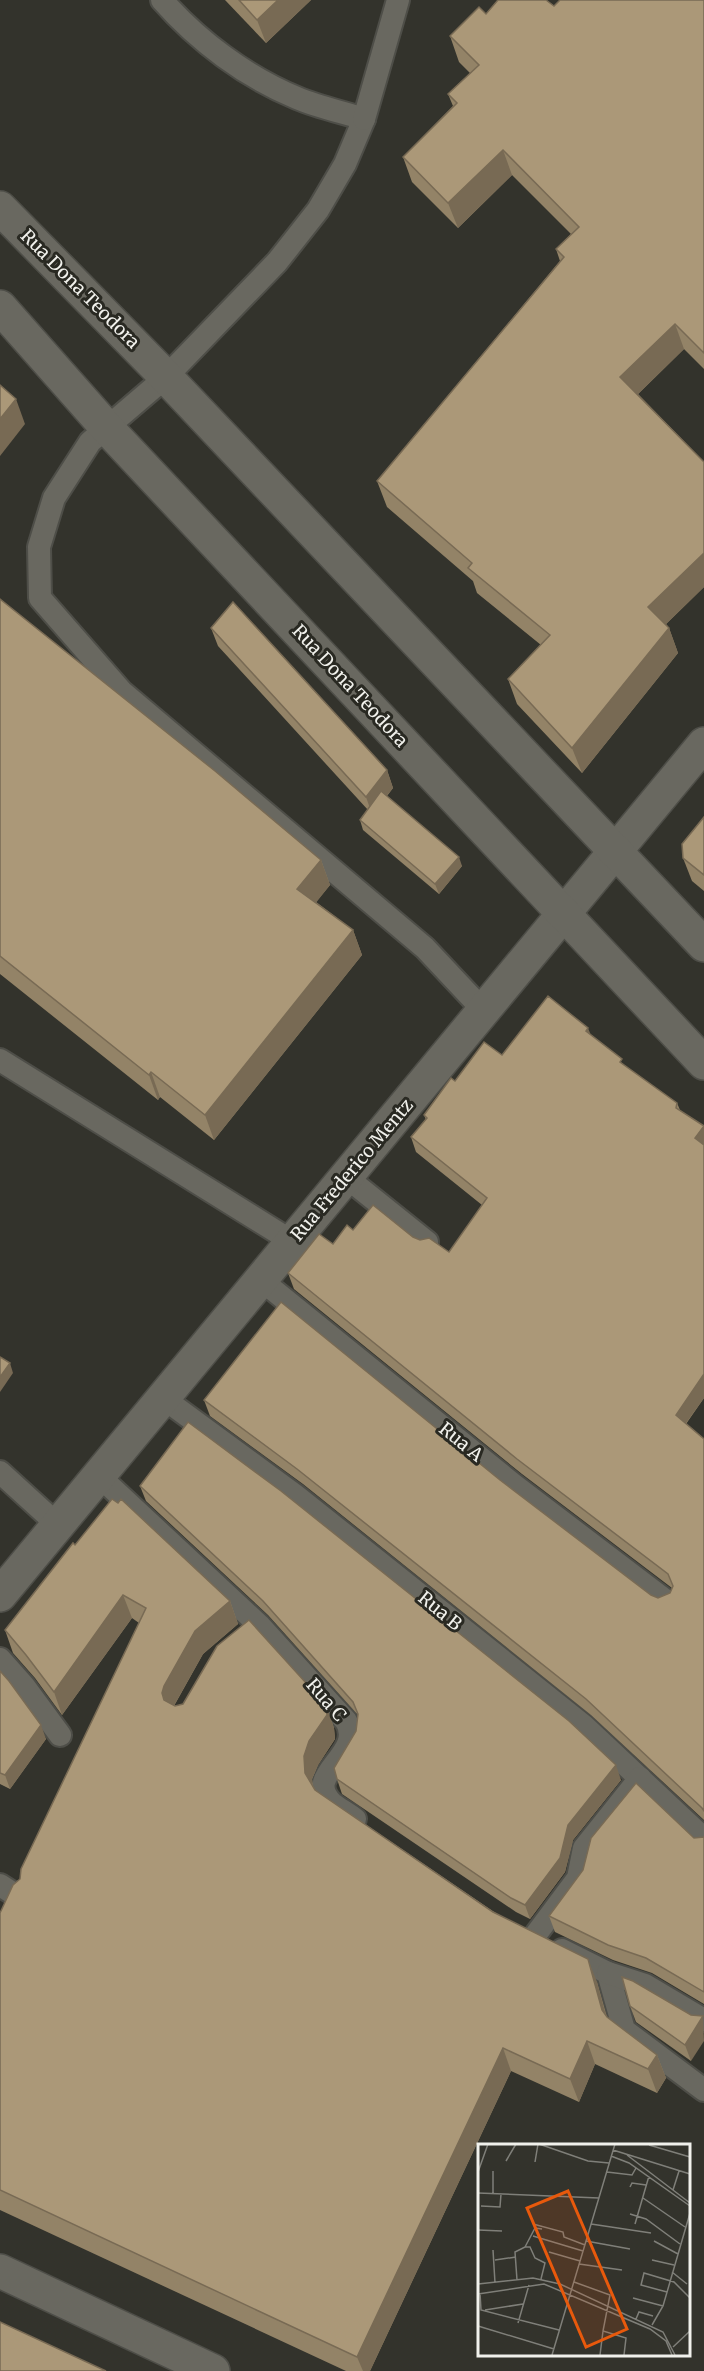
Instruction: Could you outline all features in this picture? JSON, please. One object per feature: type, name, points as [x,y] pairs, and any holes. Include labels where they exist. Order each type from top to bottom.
[{"type":"main road","name":"Rua Dona Teodora","points":[[0,208],[166,377],[704,945]]},
{"type":"main road","name":"Rua Dona Teodora","points":[[0,307],[106,427],[565,914],[698,1045]]},
{"type":"main road","name":"Rua Frederico Mentz","points":[[0,1596],[704,744]]},
{"type":"main road","points":[[0,2271],[213,2371]]},
{"type":"lane","points":[[162,0],[178,19],[236,66],[297,98],[364,119]]},
{"type":"lane","points":[[398,0],[364,119],[345,164],[318,210],[277,262],[166,377],[90,442],[54,498],[39,547],[40,598],[122,692],[425,948],[483,1011]]},
{"type":"lane","points":[[0,1060],[292,1242]]},
{"type":"lane","points":[[346,1177],[427,1242]]},
{"type":"lane","name":"Rua A","points":[[261,1280],[514,1485],[665,1600]]},
{"type":"lane","name":"Rua B","points":[[163,1398],[295,1495],[583,1725],[704,1840]]},
{"type":"lane","points":[[0,1472],[58,1525]]},
{"type":"lane","name":"Rua C","points":[[99,1476],[259,1625],[350,1728],[351,1738],[348,1746],[327,1775],[323,1785],[332,1803],[370,1828]]},
{"type":"lane","points":[[242,1640],[259,1625]]},
{"type":"lane","points":[[0,1659],[24,1686],[60,1735]]},
{"type":"lane","points":[[640,1778],[584,1848],[578,1878],[526,1932],[608,1973],[645,1985],[704,2020]]},
{"type":"lane","points":[[608,1973],[624,2030],[704,2090]]},
{"type":"building","points":[[239,0],[278,0],[257,20]]},
{"type":"building","points":[[498,0],[546,0],[554,6],[560,0],[704,0],[704,353],[675,324],[620,377],[704,462],[704,553],[648,607],[669,628],[572,748],[508,679],[550,635],[468,568],[472,563],[377,481],[564,257],[556,249],[579,227],[503,150],[448,203],[403,157],[457,103],[448,94],[479,65],[450,36],[479,7],[486,14]]},
{"type":"building","points":[[0,385],[16,399],[0,419]]},
{"type":"building","points":[[0,599],[215,771],[321,860],[297,889],[353,930],[205,1115],[151,1072],[149,1075],[0,956]]},
{"type":"building","points":[[233,602],[387,770],[366,797],[211,628]]},
{"type":"building","points":[[381,791],[459,857],[435,884],[360,820]]},
{"type":"building","points":[[704,817],[704,875],[683,858],[682,844]]},
{"type":"building","points":[[548,996],[588,1028],[586,1031],[622,1059],[620,1062],[677,1103],[676,1108],[704,1126],[695,1138],[704,1145],[704,1374],[676,1415],[704,1439],[704,1811],[586,1699],[297,1469],[204,1400],[281,1302],[500,1480],[651,1595],[658,1598],[670,1593],[673,1586],[668,1574],[517,1459],[288,1273],[319,1234],[333,1244],[347,1225],[353,1230],[373,1205],[413,1237],[420,1240],[429,1238],[449,1252],[487,1198],[411,1137],[427,1118],[424,1115],[451,1078],[455,1081],[484,1042],[502,1055]]},
{"type":"building","points":[[0,1357],[10,1363],[0,1377]]},
{"type":"building","points":[[188,1422],[281,1491],[569,1721],[616,1765],[568,1825],[560,1858],[525,1905],[511,1898],[337,1779],[334,1768],[356,1731],[358,1714],[353,1702],[263,1601],[140,1486]]},
{"type":"building","points":[[112,1499],[118,1503],[121,1499],[230,1601],[195,1631],[164,1686],[162,1693],[164,1700],[175,1706],[183,1704],[217,1646],[249,1620],[326,1705],[327,1715],[309,1741],[304,1756],[305,1773],[315,1790],[493,1912],[588,1959],[602,2010],[607,2017],[657,2055],[648,2069],[587,2041],[570,2079],[503,2048],[357,2357],[0,2190],[0,1913],[13,1885],[20,1879],[21,1869],[146,1608],[123,1595],[54,1692],[5,1630],[73,1543],[75,1545]]},
{"type":"building","points":[[0,1671],[41,1725],[5,1775],[0,1773]]},
{"type":"building","points":[[636,1783],[694,1838],[704,1837],[704,1992],[646,1958],[608,1945],[549,1916],[583,1870],[591,1838]]},
{"type":"building","points":[[622,1977],[633,1981],[691,2015],[703,2016],[685,2045],[630,2006]]},
{"type":"building","points":[[0,2322],[106,2371],[0,2371]]}]
